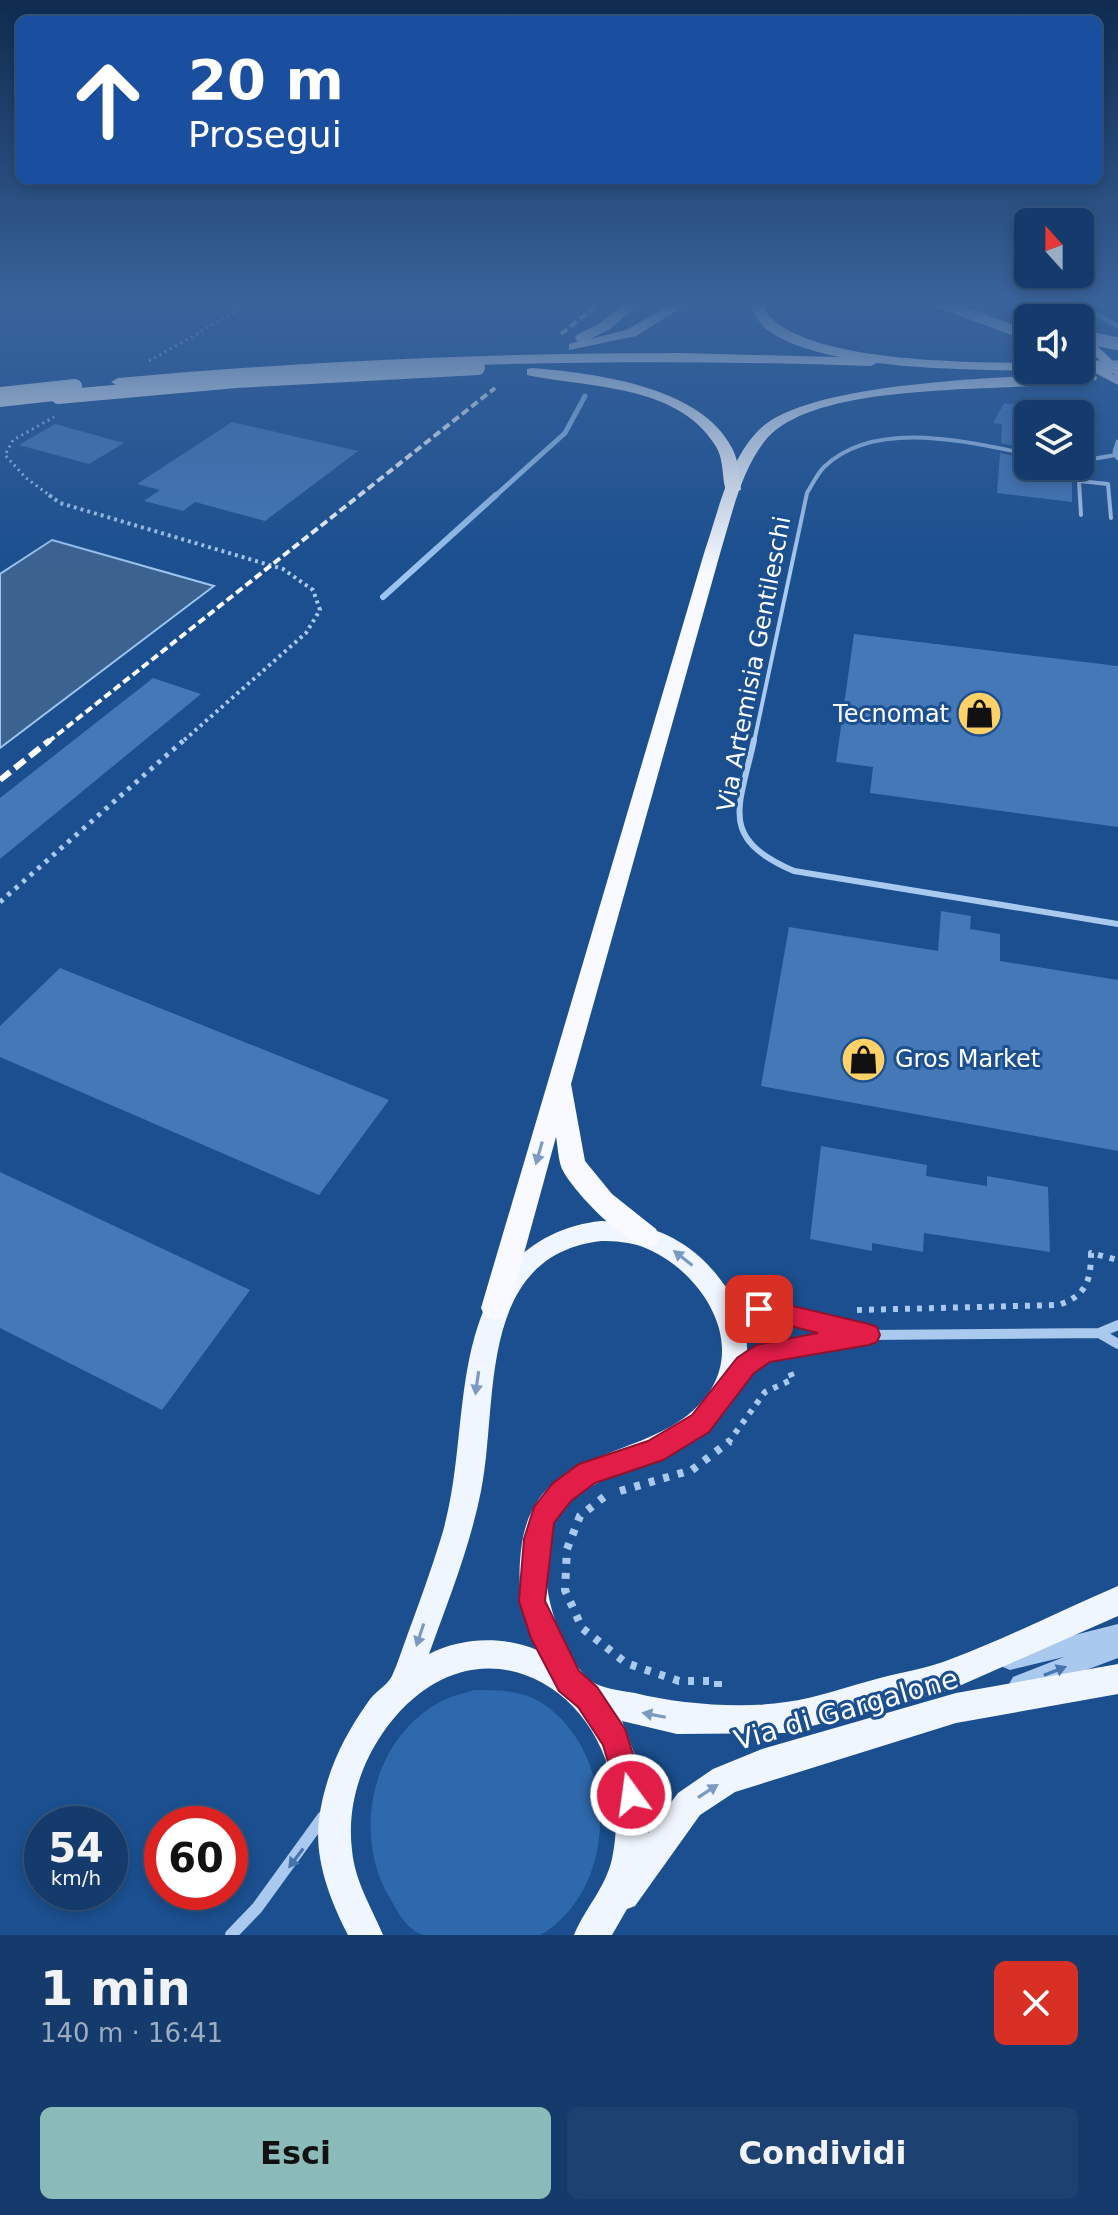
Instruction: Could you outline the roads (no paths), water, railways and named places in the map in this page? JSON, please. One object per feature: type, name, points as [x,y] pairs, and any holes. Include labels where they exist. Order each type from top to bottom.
[{"type":"highway","points":[[0,403],[115,392]]},
{"type":"highway","points":[[633,392],[675,406],[707,426],[723,444],[729,457],[733,490]]},
{"type":"highway","points":[[495,1308],[733,490],[759,440],[778,422],[822,404],[899,392]]},
{"type":"highway","points":[[560,1078],[573,1165],[603,1202],[647,1237]]},
{"type":"main road","points":[[366,1935],[347,1897],[336,1854],[339,1792],[360,1738],[375,1714],[404,1685],[468,1488],[477,1378],[495,1308],[510,1283],[550,1247],[603,1230],[647,1237],[676,1252],[708,1281],[728,1315],[735,1354],[724,1391],[700,1424],[654,1451],[588,1473],[562,1492],[543,1516],[532,1564],[532,1601],[541,1628],[578,1689],[615,1739],[631,1795],[629,1857],[599,1926]]},
{"type":"main road","name":"Via di Gargalone","points":[[404,1685],[437,1665],[482,1654],[528,1659],[578,1689],[652,1716],[720,1721],[785,1718],[950,1675],[1118,1601]]},
{"type":"main road","name":"Via di Gargalone","points":[[599,1926],[689,1804],[724,1780],[762,1765],[956,1708],[1118,1679]]},
{"type":"street","points":[[1117,456],[1118,442]]},
{"type":"street","points":[[708,1281],[759,1309],[869,1335]]},
{"type":"street","points":[[724,1391],[745,1366],[765,1353],[782,1349],[869,1335],[1099,1333],[1118,1325]]},
{"type":"street","points":[[1099,1333],[1118,1344]]},
{"type":"street","points":[[950,1675],[1118,1634]]},
{"type":"street","points":[[956,1708],[1118,1648]]},
{"type":"street","points":[[231,1935],[257,1908],[306,1844],[339,1792]]},
{"type":"lane","name":"Via Artemisia Gentileschi","points":[[1014,452],[931,439],[894,439],[846,451],[826,467],[810,487],[740,806],[744,837],[762,857],[811,876],[1118,924]]},
{"type":"lane","points":[[1094,459],[1117,456]]},
{"type":"lane","points":[[1081,515],[1079,481],[1108,484],[1111,518]]},
{"type":"waterway","points":[[494,497],[565,433],[585,396]]},
{"type":"waterway","points":[[383,597],[496,495]]},
{"type":"railway","points":[[48,742],[490,392]]},
{"type":"railway","points":[[0,780],[50,740]]},
{"type":"place","name":"Tecnomat","points":[[980,714]]},
{"type":"place","name":"Gros Market","points":[[864,1059]]}]
